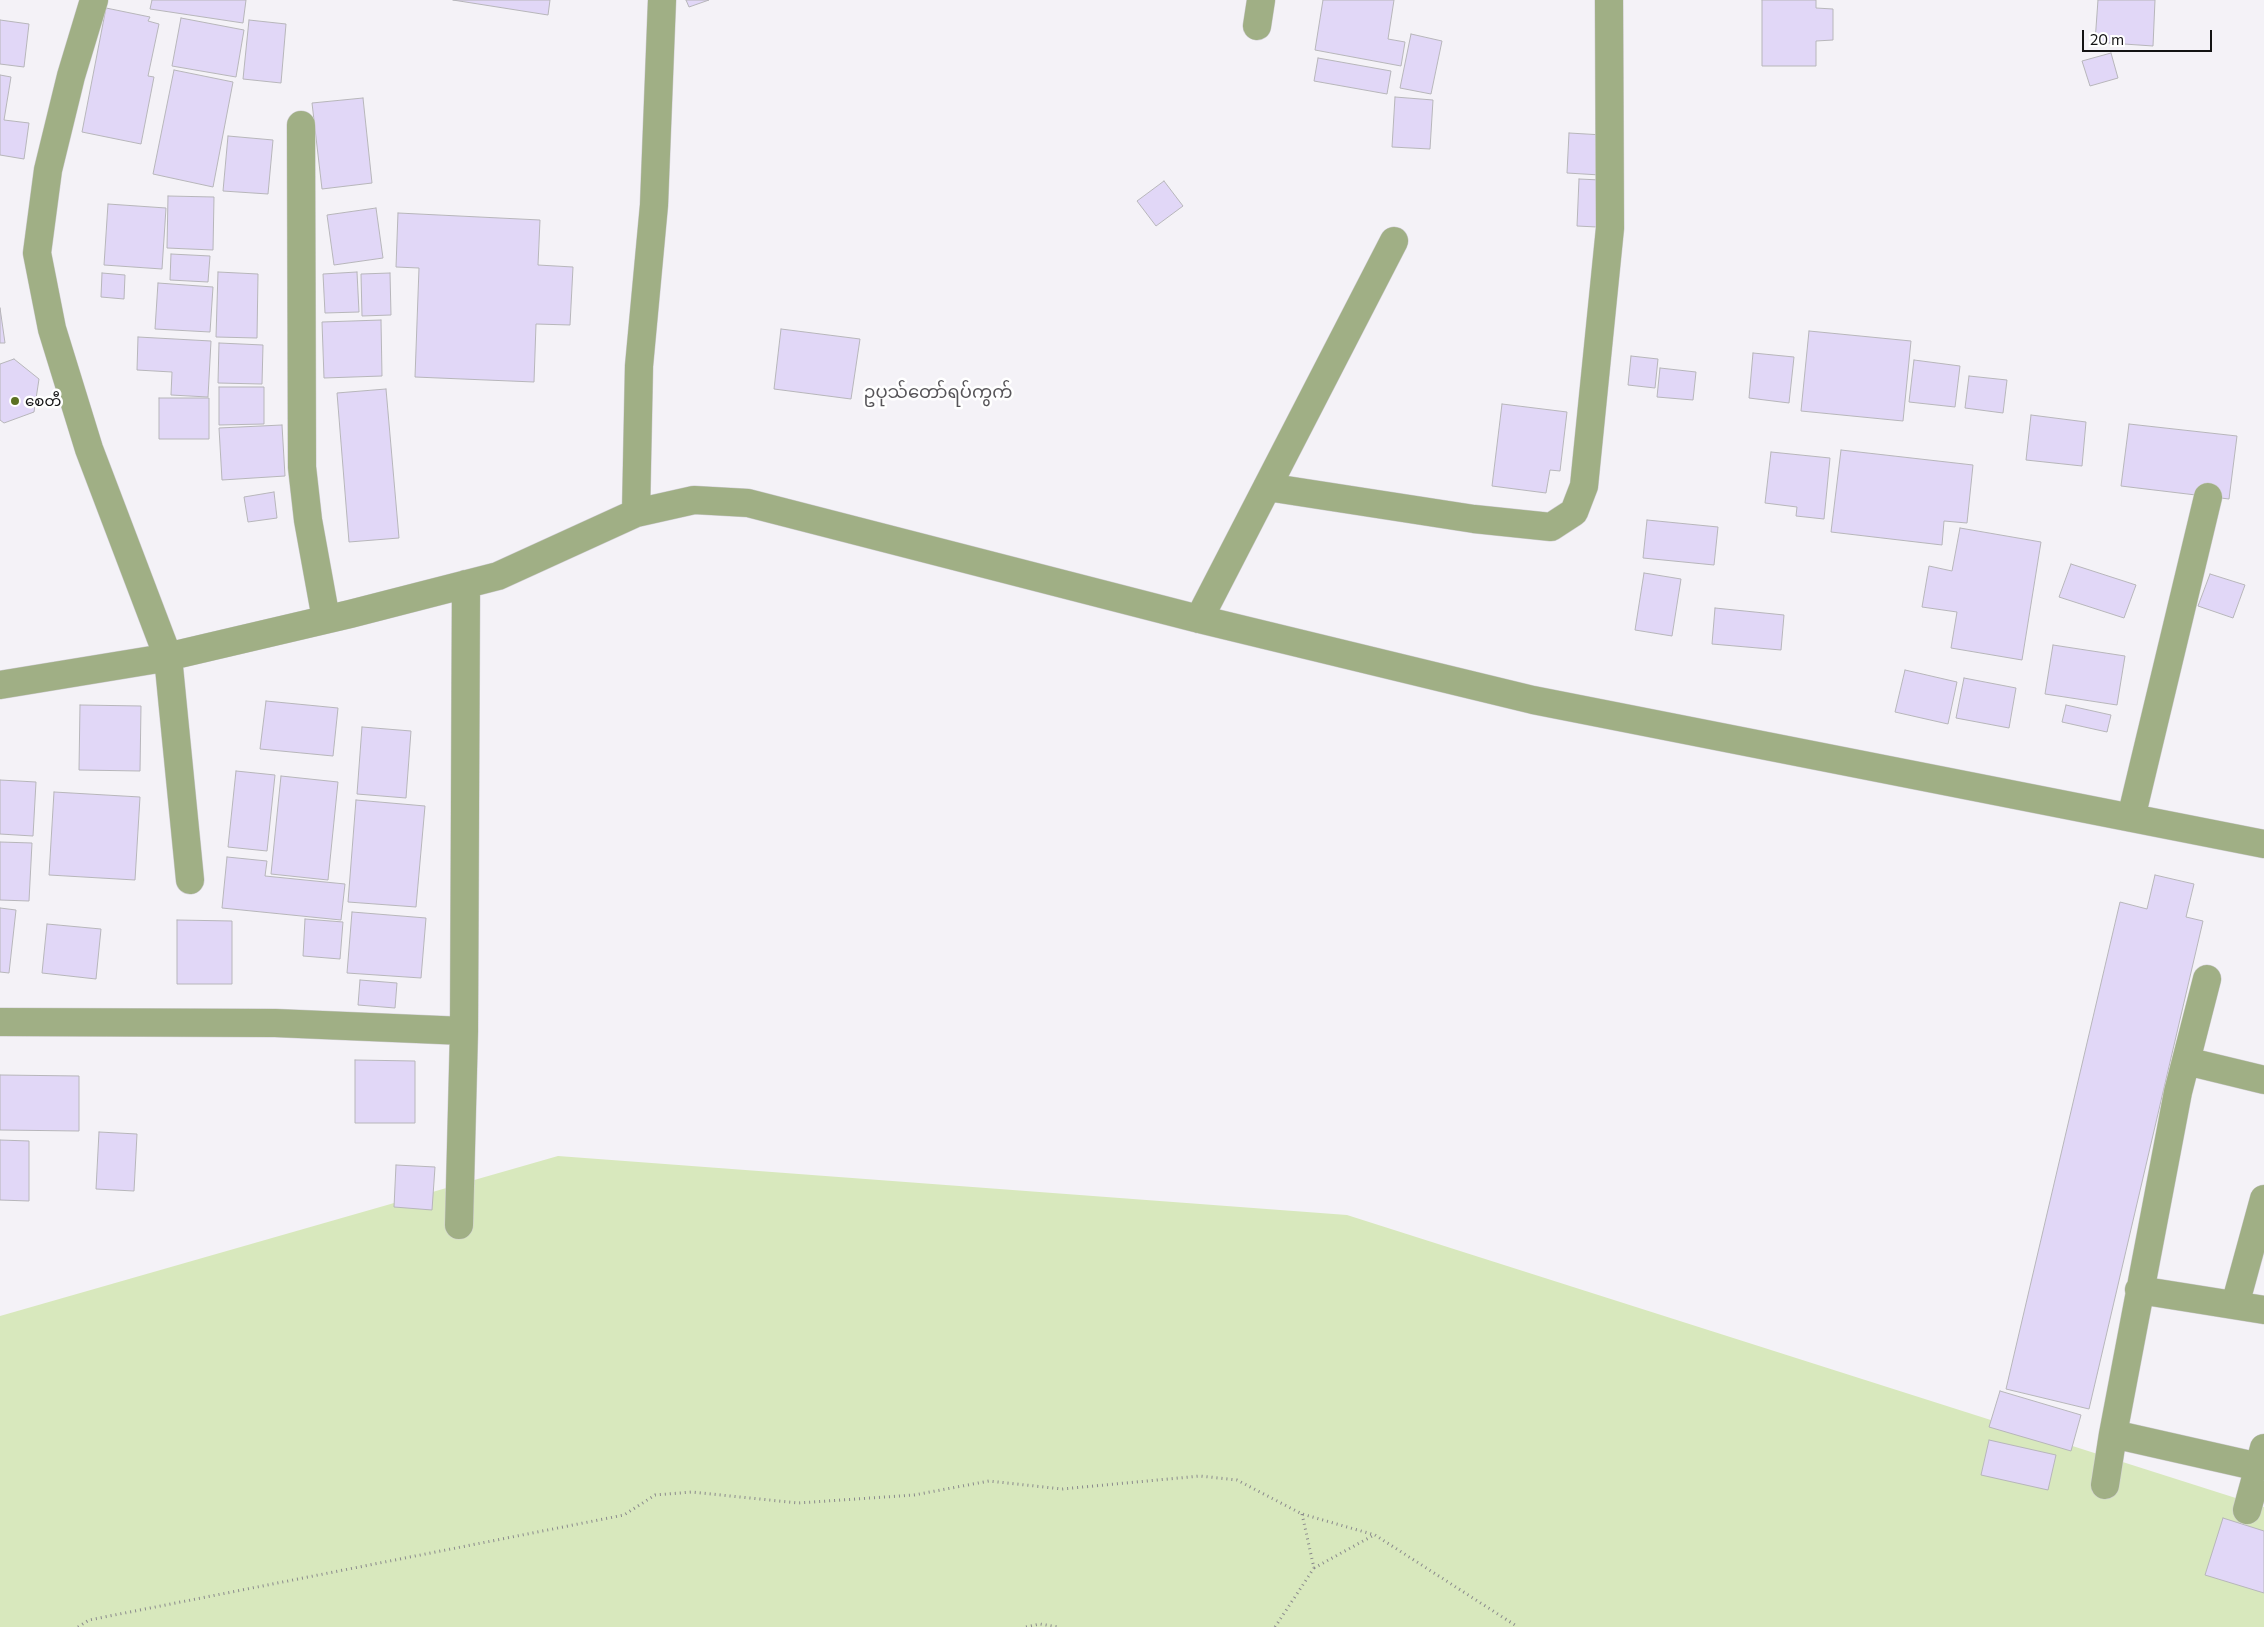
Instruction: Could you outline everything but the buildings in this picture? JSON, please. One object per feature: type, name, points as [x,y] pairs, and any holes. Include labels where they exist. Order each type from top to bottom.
[{"type":"street","points":[[94,0],[71,76],[48,170],[37,253],[52,329],[89,449],[168,657],[190,880]]},
{"type":"street","points":[[636,513],[640,366],[654,205],[662,0]]},
{"type":"street","points":[[1267,487],[1474,518],[1551,527],[1574,512],[1584,486],[1610,228],[1609,0]]},
{"type":"street","points":[[301,125],[302,467],[308,520],[326,620]]},
{"type":"street","points":[[1199,619],[1394,241]]},
{"type":"street","points":[[2131,818],[2208,497]]},
{"type":"street","points":[[0,685],[168,657],[326,620],[498,576],[636,513],[694,500],[748,504],[1199,619],[1533,700],[2264,844]]},
{"type":"street","points":[[459,1225],[464,1031],[466,584]]},
{"type":"street","points":[[2105,1485],[2139,1290],[2178,1092],[2207,980]]},
{"type":"street","points":[[0,1022],[275,1023],[464,1031]]},
{"type":"street","points":[[2186,1062],[2264,1080]]},
{"type":"street","points":[[2236,1305],[2264,1199]]},
{"type":"street","points":[[2139,1290],[2264,1310]]},
{"type":"street","points":[[2113,1434],[2262,1457],[2247,1510]]},
{"type":"path","points":[[78,1627],[89,1620],[624,1515],[655,1495],[692,1492],[798,1503],[914,1495],[989,1481],[1062,1489],[1200,1476],[1237,1480],[1302,1514],[1375,1535],[1518,1627]]},
{"type":"path","points":[[1302,1514],[1314,1568]]},
{"type":"path","points":[[1275,1627],[1314,1568],[1375,1535]]},
{"type":"path","points":[[1026,1627],[1040,1624],[1058,1627]]},
{"type":"green space","points":[[558,1156],[1347,1215],[2264,1507],[2264,1627],[0,1627],[0,1316]]},
{"type":"place","name":"စေတီ","points":[[15,401]]},
{"type":"district","name":"ဥပုသ်တော်ရပ်ကွက်","points":[[938,392]]}]
